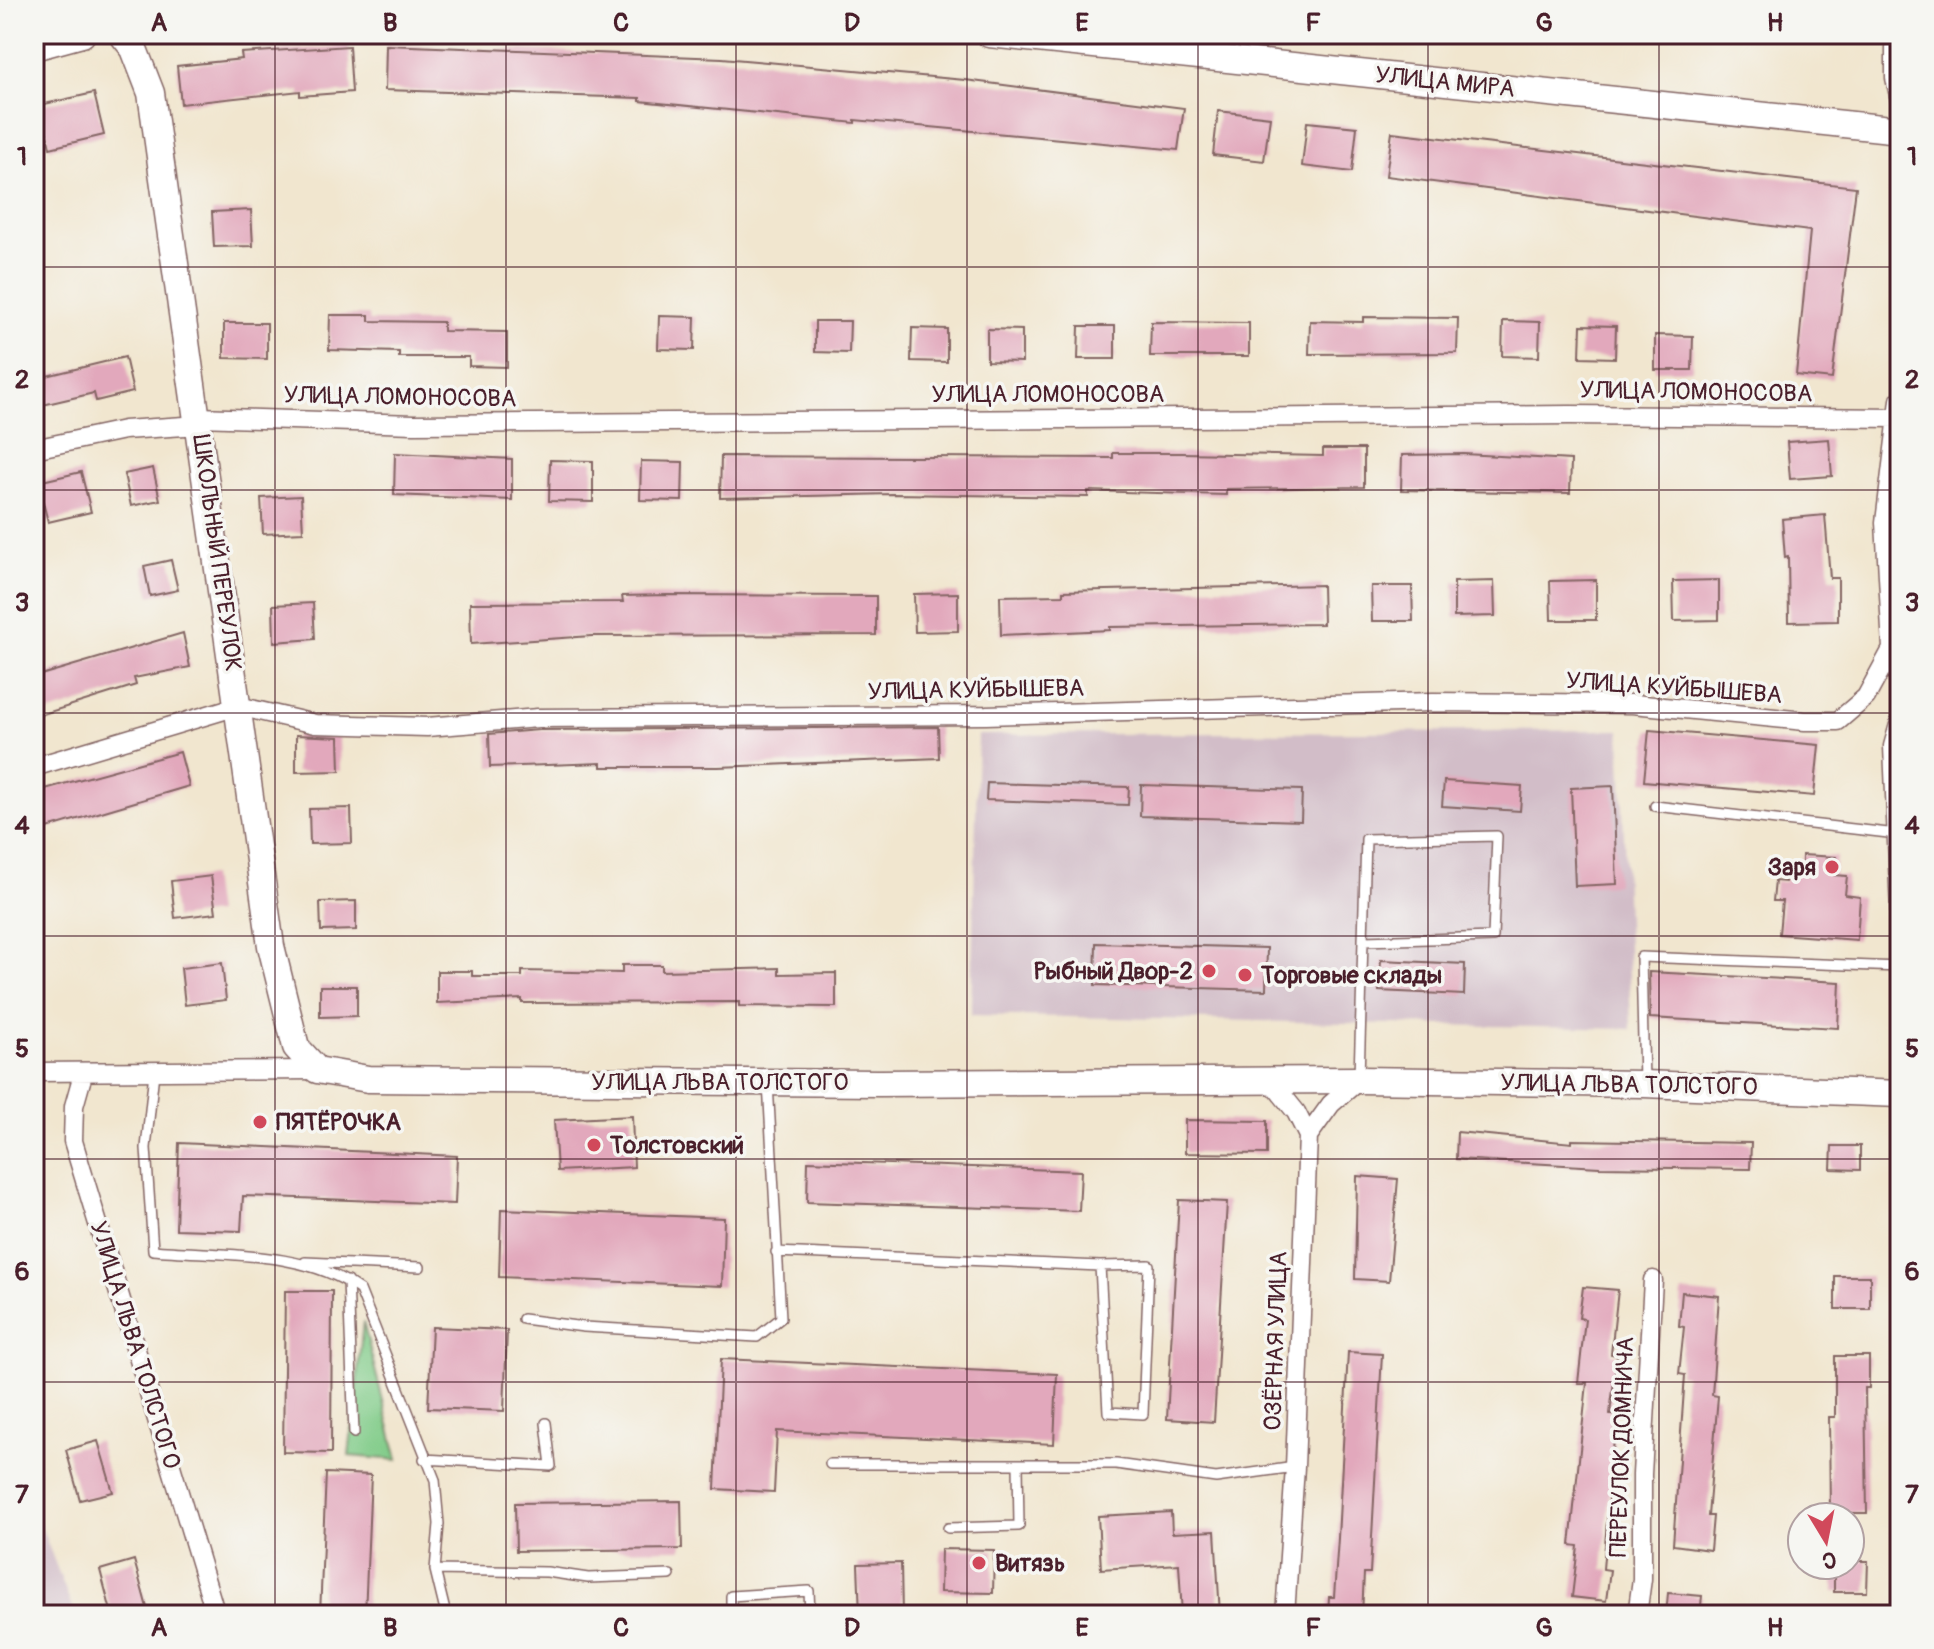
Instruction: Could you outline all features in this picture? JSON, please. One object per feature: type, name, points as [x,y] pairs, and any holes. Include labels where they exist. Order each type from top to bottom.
[{"type":"street","points":[[34,47],[82,34]]},
{"type":"street","name":"ШКОЛЬНЫЙ ПЕРЕУЛОК","points":[[122,34],[134,49],[151,93],[271,946],[296,1047],[317,1070]]},
{"type":"street","name":"УЛИЦА МИРА","points":[[989,34],[1900,130]]},
{"type":"street","points":[[1895,34],[1895,78],[1900,100]]},
{"type":"street","points":[[1899,409],[1885,522],[1892,649],[1900,685]]},
{"type":"street","name":"УЛИЦА ЛОМОНОСОВА","points":[[34,449],[124,430],[199,421],[414,424],[1570,415],[1899,409]]},
{"type":"street","name":"УЛИЦА КУЙБЫШЕВА","points":[[34,767],[238,706],[315,724],[427,727],[538,718],[986,715],[1433,702],[1633,704],[1805,721],[1838,721],[1866,697],[1892,649]]},
{"type":"street","points":[[1900,721],[1893,746],[1900,913]]},
{"type":"street","name":"УЛИЦА ЛЬВА ТОЛСТОГО","points":[[34,1072],[317,1070],[368,1079],[768,1082],[1359,1080],[1644,1084],[1900,1094]]},
{"type":"street","name":"УЛИЦА ЛЬВА ТОЛСТОГО","points":[[83,1074],[74,1106],[73,1141],[216,1615]]},
{"type":"street","points":[[1271,1081],[1296,1112],[1308,1136],[1331,1104],[1359,1080]]},
{"type":"street","name":"ОЗЁРНАЯ УЛИЦА","points":[[1285,1615],[1295,1467],[1308,1136]]},
{"type":"street","name":"ПЕРЕУЛОК ДОМНИЧА","points":[[1637,1615],[1642,1579],[1642,1474],[1653,1280]]},
{"type":"lane","points":[[1655,806],[1897,834]]},
{"type":"lane","points":[[1359,1080],[1366,839],[1497,836],[1493,937],[1364,941]]},
{"type":"lane","points":[[1644,1084],[1641,957],[1900,967]]},
{"type":"lane","points":[[154,1072],[146,1148],[153,1250],[293,1262],[420,1267]]},
{"type":"lane","points":[[523,1319],[626,1330],[757,1337],[781,1318],[768,1082]]},
{"type":"lane","points":[[776,1252],[1100,1266],[1149,1265],[1143,1414],[1108,1412],[1100,1266]]},
{"type":"lane","points":[[293,1262],[348,1281],[360,1290],[424,1459],[435,1480],[439,1524],[435,1570],[446,1615]]},
{"type":"lane","points":[[348,1281],[354,1433]]},
{"type":"lane","points":[[424,1459],[551,1466],[546,1423]]},
{"type":"lane","points":[[830,1464],[1116,1464],[1216,1478],[1295,1467]]},
{"type":"lane","points":[[948,1528],[1019,1526],[1018,1464]]},
{"type":"lane","points":[[435,1570],[547,1572],[588,1578],[670,1575]]},
{"type":"lane","points":[[731,1615],[731,1596],[809,1591],[810,1615]]},
{"type":"shaded area","points":[[1620,730],[1631,1029],[971,1015],[978,735]]},
{"type":"shaded area","points":[[34,1508],[75,1615],[34,1615]]},
{"type":"green space","points":[[363,1322],[398,1460],[349,1456]]},
{"type":"building","points":[[386,45],[722,58],[965,80],[1184,108],[1178,150],[855,120],[855,123],[640,101],[640,98],[385,90]]},
{"type":"building","points":[[349,46],[352,92],[300,96],[300,91],[181,104],[177,66],[242,59],[241,53]]},
{"type":"building","points":[[94,93],[104,135],[50,148],[40,105]]},
{"type":"building","points":[[1218,111],[1270,117],[1264,161],[1213,155]]},
{"type":"building","points":[[1307,122],[1357,127],[1352,172],[1302,166]]},
{"type":"building","points":[[1392,132],[1856,187],[1832,379],[1796,375],[1810,231],[1386,176]]},
{"type":"building","points":[[251,210],[253,246],[214,247],[212,212]]},
{"type":"building","points":[[330,315],[369,315],[369,321],[443,322],[443,331],[507,332],[507,367],[469,366],[469,357],[399,357],[399,352],[329,350]]},
{"type":"building","points":[[659,316],[695,317],[694,350],[658,349]]},
{"type":"building","points":[[1363,317],[1458,318],[1457,353],[1309,354],[1310,321],[1363,322]]},
{"type":"building","points":[[815,321],[850,321],[849,353],[815,352]]},
{"type":"building","points":[[1503,321],[1540,322],[1539,357],[1502,356]]},
{"type":"building","points":[[1151,322],[1249,323],[1249,356],[1150,356]]},
{"type":"building","points":[[224,323],[267,323],[267,359],[224,358]]},
{"type":"building","points":[[1581,325],[1616,326],[1615,358],[1580,357]]},
{"type":"building","points":[[1079,326],[1115,326],[1115,359],[1078,359]]},
{"type":"building","points":[[912,328],[947,329],[947,362],[911,361]]},
{"type":"building","points":[[987,329],[1022,330],[1022,362],[987,361]]},
{"type":"building","points":[[1655,335],[1693,336],[1692,370],[1655,370]]},
{"type":"building","points":[[125,357],[133,392],[96,401],[94,393],[34,407],[34,379]]},
{"type":"building","points":[[1829,439],[1832,476],[1790,479],[1787,442]]},
{"type":"building","points":[[1323,449],[1364,449],[1364,487],[1226,489],[1226,495],[1088,491],[1088,497],[893,494],[720,498],[721,456],[1113,458],[1113,453],[1182,453],[1323,456]]},
{"type":"building","points":[[395,453],[512,459],[512,500],[394,495]]},
{"type":"building","points":[[1464,454],[1571,460],[1570,493],[1401,490],[1402,455]]},
{"type":"building","points":[[550,460],[593,461],[593,502],[549,501]]},
{"type":"building","points":[[641,461],[683,462],[682,501],[640,500]]},
{"type":"building","points":[[153,468],[160,500],[131,506],[124,474]]},
{"type":"building","points":[[81,472],[91,512],[48,522],[38,482]]},
{"type":"building","points":[[301,496],[303,532],[263,534],[261,498]]},
{"type":"building","points":[[1825,515],[1830,578],[1838,578],[1838,621],[1789,622],[1788,557],[1785,558],[1782,519]]},
{"type":"building","points":[[171,560],[178,590],[150,596],[144,566]]},
{"type":"building","points":[[1596,580],[1596,620],[1551,620],[1550,581]]},
{"type":"building","points":[[1719,580],[1719,620],[1674,621],[1673,581]]},
{"type":"building","points":[[1494,581],[1495,616],[1454,617],[1454,582]]},
{"type":"building","points":[[1322,585],[1323,624],[1110,627],[1110,630],[1001,635],[1000,596],[1063,595],[1063,591]]},
{"type":"building","points":[[1371,586],[1412,586],[1413,621],[1372,621]]},
{"type":"building","points":[[958,593],[958,631],[915,632],[914,594]]},
{"type":"building","points":[[622,596],[876,596],[876,635],[592,636],[471,644],[470,603],[623,602]]},
{"type":"building","points":[[313,603],[315,639],[274,642],[273,605]]},
{"type":"building","points":[[183,633],[190,667],[134,678],[136,685],[34,717],[34,677]]},
{"type":"building","points":[[938,727],[939,758],[718,767],[601,767],[601,763],[490,767],[489,734],[539,730]]},
{"type":"building","points":[[1649,730],[1819,745],[1814,796],[1644,781]]},
{"type":"building","points":[[296,735],[339,737],[340,771],[296,772]]},
{"type":"building","points":[[180,752],[189,786],[34,832],[34,792]]},
{"type":"building","points":[[1444,781],[1522,786],[1520,811],[1442,806]]},
{"type":"building","points":[[987,783],[1129,787],[1128,805],[986,800]]},
{"type":"building","points":[[1141,785],[1302,790],[1301,821],[1140,816]]},
{"type":"building","points":[[1613,786],[1617,884],[1575,886],[1571,788]]},
{"type":"building","points":[[351,808],[352,843],[310,844],[309,809]]},
{"type":"building","points":[[1802,855],[1836,857],[1834,875],[1847,876],[1845,895],[1860,897],[1857,940],[1779,934],[1782,901],[1773,901],[1775,881],[1785,882],[1786,866],[1802,867]]},
{"type":"building","points":[[211,876],[216,913],[175,918],[171,881]]},
{"type":"building","points":[[356,901],[356,930],[321,931],[320,902]]},
{"type":"building","points":[[1096,943],[1267,948],[1266,990],[1095,985]]},
{"type":"building","points":[[1381,960],[1465,964],[1464,995],[1379,991]]},
{"type":"building","points":[[222,963],[226,1000],[185,1005],[181,968]]},
{"type":"building","points":[[622,965],[662,965],[662,971],[779,968],[779,974],[836,973],[836,1007],[739,1006],[739,1002],[522,1003],[522,999],[437,1003],[437,971],[472,971],[472,976],[522,976],[522,971],[622,973]]},
{"type":"building","points":[[1649,972],[1840,982],[1838,1028],[1650,1018]]},
{"type":"building","points":[[320,986],[357,986],[357,1016],[320,1017]]},
{"type":"building","points":[[632,1116],[634,1167],[557,1171],[554,1120]]},
{"type":"building","points":[[1185,1120],[1267,1121],[1267,1154],[1185,1153]]},
{"type":"building","points":[[1457,1132],[1572,1143],[1572,1140],[1751,1143],[1750,1169],[1600,1167],[1456,1159]]},
{"type":"building","points":[[179,1143],[457,1156],[455,1204],[243,1196],[241,1231],[176,1229]]},
{"type":"building","points":[[1832,1146],[1860,1146],[1860,1170],[1831,1169]]},
{"type":"building","points":[[808,1161],[1081,1171],[1079,1211],[807,1202]]},
{"type":"building","points":[[1357,1176],[1398,1179],[1389,1281],[1355,1279]]},
{"type":"building","points":[[1179,1200],[1227,1202],[1214,1422],[1167,1419]]},
{"type":"building","points":[[501,1209],[724,1218],[722,1286],[499,1277]]},
{"type":"building","points":[[1835,1276],[1870,1276],[1870,1309],[1835,1309]]},
{"type":"building","points":[[1583,1287],[1618,1290],[1611,1354],[1617,1355],[1610,1414],[1616,1415],[1603,1569],[1610,1570],[1606,1601],[1572,1597],[1578,1546],[1570,1545],[1587,1383],[1578,1383],[1585,1319],[1579,1318]]},
{"type":"building","points":[[285,1291],[332,1291],[331,1453],[283,1452]]},
{"type":"building","points":[[1682,1292],[1719,1296],[1712,1395],[1718,1396],[1708,1516],[1713,1516],[1710,1550],[1673,1545],[1685,1375],[1679,1374],[1684,1327],[1679,1326]]},
{"type":"building","points":[[432,1327],[507,1330],[504,1411],[428,1408]]},
{"type":"building","points":[[1348,1352],[1382,1354],[1370,1573],[1364,1573],[1362,1615],[1328,1615],[1329,1597],[1334,1597]]},
{"type":"building","points":[[1835,1356],[1869,1356],[1869,1388],[1865,1388],[1867,1513],[1866,1501],[1830,1501],[1829,1417],[1835,1417]]},
{"type":"building","points":[[721,1359],[1057,1374],[1054,1444],[777,1431],[774,1492],[715,1489]]},
{"type":"building","points":[[98,1441],[113,1492],[80,1500],[66,1450]]},
{"type":"building","points":[[326,1473],[371,1475],[365,1615],[320,1615]]},
{"type":"building","points":[[681,1501],[682,1549],[516,1551],[515,1503]]},
{"type":"building","points":[[1171,1512],[1172,1533],[1215,1531],[1220,1615],[1182,1615],[1179,1564],[1101,1569],[1098,1516]]},
{"type":"building","points":[[941,1549],[994,1550],[993,1593],[940,1592]]},
{"type":"building","points":[[134,1560],[149,1615],[112,1615],[100,1570]]},
{"type":"building","points":[[1868,1561],[1867,1592],[1834,1592],[1834,1581],[1866,1581]]},
{"type":"building","points":[[901,1563],[902,1615],[860,1615],[858,1564]]},
{"type":"building","points":[[1668,1593],[1702,1596],[1700,1615],[1666,1615]]},
{"type":"place","name":"Заря","points":[[1832,867]]},
{"type":"place","name":"Рыбный Двор-2","points":[[1209,971]]},
{"type":"place","name":"Торговые склады","points":[[1245,975]]},
{"type":"place","name":"ПЯТЁРОЧКА","points":[[260,1122]]},
{"type":"place","name":"Толстовский","points":[[594,1145]]},
{"type":"place","name":"Витязь","points":[[979,1563]]}]
